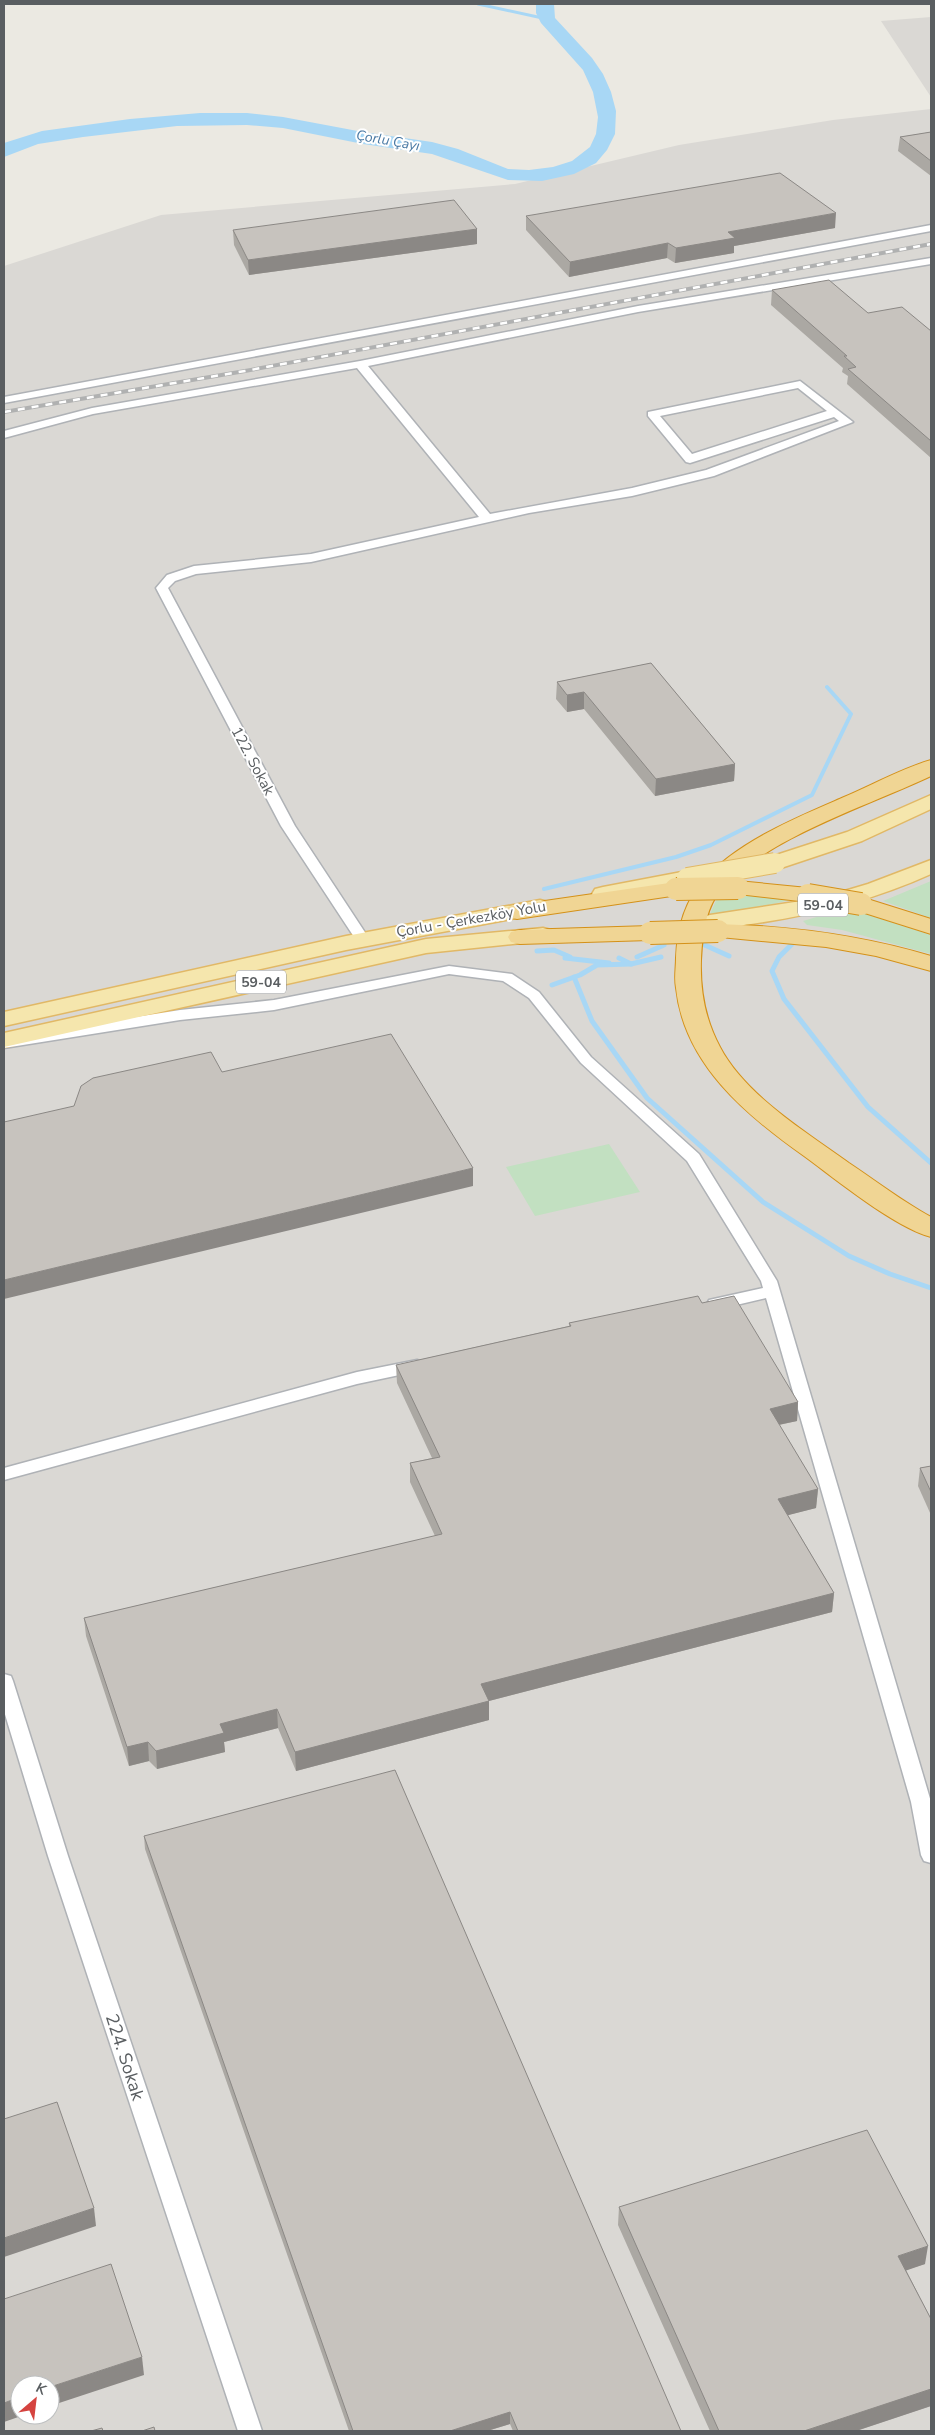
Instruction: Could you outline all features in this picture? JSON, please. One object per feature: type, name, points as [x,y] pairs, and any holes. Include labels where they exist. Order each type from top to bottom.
[{"type":"highway","points":[[931,767],[772,840],[718,879],[701,897],[692,927],[686,974],[688,1000],[694,1022],[710,1054],[736,1089],[782,1128],[857,1181],[931,1228]]},
{"type":"highway","points":[[517,912],[682,884],[808,895],[861,904],[931,927]]},
{"type":"highway","points":[[520,937],[714,926],[834,939],[886,950],[931,964]]},
{"type":"main road","points":[[682,884],[775,863],[828,848],[887,824],[931,801]]},
{"type":"main road","name":"59-04","points":[[714,926],[824,905],[864,895],[931,866]]},
{"type":"main road","name":"Çorlu - Çerkezköy Yolu","points":[[4,1019],[363,940],[517,912]]},
{"type":"main road","name":"Çorlu - Çerkezköy Yolu","points":[[4,1042],[426,946],[520,937]]},
{"type":"main road","points":[[4,1007],[122,994]]},
{"type":"street","points":[[4,400],[931,228]]},
{"type":"street","points":[[4,435],[92,411],[360,364],[638,309],[879,271],[931,260]]},
{"type":"street","points":[[360,364],[487,519],[529,509],[632,492],[710,473],[847,422],[800,384],[652,414],[690,459],[826,417],[834,412]]},
{"type":"street","name":"122. Sokak","points":[[363,940],[288,826],[162,588],[171,578],[194,570],[312,558],[487,519]]},
{"type":"street","points":[[4,1042],[180,1015],[274,1005],[449,970],[507,976],[534,995],[586,1060],[693,1158],[769,1281],[921,1802],[931,1855]]},
{"type":"street","points":[[694,1308],[772,1291]]},
{"type":"street","points":[[4,1474],[357,1378],[434,1363]]},
{"type":"street","name":"224. Sokak","points":[[4,1681],[58,1856],[250,2431]]},
{"type":"shaded area","points":[[931,17],[931,97],[881,21]]},
{"type":"shaded area","points":[[931,109],[931,2431],[4,2431],[4,266],[161,215],[515,184],[679,145],[833,120]]},
{"type":"green space","points":[[931,881],[931,918],[883,901]]},
{"type":"green space","points":[[719,894],[789,898],[790,900],[756,908],[710,914]]},
{"type":"green space","points":[[847,908],[931,935],[931,954],[842,930],[807,925],[803,921]]},
{"type":"green space","points":[[609,1144],[640,1192],[535,1216],[506,1167]]},
{"type":"building","points":[[931,132],[931,161],[900,137]]},
{"type":"building","points":[[780,173],[836,213],[728,232],[735,238],[676,248],[668,243],[570,262],[526,216]]},
{"type":"building","points":[[454,200],[477,229],[248,260],[233,230]]},
{"type":"building","points":[[829,280],[868,313],[902,307],[931,331],[931,441],[848,369],[856,367],[844,356],[847,356],[772,290]]},
{"type":"building","points":[[651,663],[735,764],[656,779],[584,692],[567,695],[557,682]]},
{"type":"building","points":[[391,1034],[473,1168],[4,1280],[4,1122],[74,1106],[81,1086],[93,1078],[211,1052],[222,1072]]},
{"type":"building","points":[[698,1296],[702,1303],[734,1296],[798,1402],[770,1409],[818,1489],[778,1499],[834,1593],[481,1684],[489,1701],[295,1752],[277,1709],[220,1724],[224,1733],[156,1751],[148,1742],[127,1747],[84,1618],[442,1534],[410,1463],[440,1457],[396,1365],[571,1326],[569,1323]]},
{"type":"building","points":[[931,1466],[931,1492],[920,1468]]},
{"type":"building","points":[[395,1770],[681,2431],[518,2431],[510,2412],[450,2431],[353,2431],[144,1836]]},
{"type":"building","points":[[57,2102],[94,2208],[4,2238],[4,2119]]},
{"type":"building","points":[[867,2130],[928,2246],[898,2256],[931,2319],[931,2389],[804,2431],[719,2431],[619,2207]]},
{"type":"building","points":[[111,2264],[142,2357],[60,2384],[60,2375],[10,2375],[10,2401],[4,2403],[4,2299]]},
{"type":"building","points":[[154,2427],[155,2431],[142,2431]]},
{"type":"building","points":[[102,2428],[103,2431],[91,2431]]},
{"type":"waterway","points":[[478,4],[547,19]]},
{"type":"waterway","name":"Çorlu Çayı","points":[[4,151],[23,142],[42,137],[177,120],[224,118],[283,122],[363,138],[432,148],[461,156],[508,175],[542,175],[567,170],[579,165],[598,150],[606,134],[606,111],[602,92],[594,74],[586,62],[547,19],[544,12],[545,4]]},
{"type":"waterway","points":[[544,889],[676,857],[711,845],[812,795],[851,714],[827,687]]},
{"type":"waterway","points":[[698,942],[729,956]]},
{"type":"waterway","points":[[792,944],[779,957],[772,971],[784,999],[868,1107],[931,1163]]},
{"type":"waterway","points":[[637,957],[664,945]]},
{"type":"waterway","points":[[537,951],[554,950],[570,957]]},
{"type":"waterway","points":[[631,964],[661,957]]},
{"type":"waterway","points":[[565,958],[609,963]]},
{"type":"waterway","points":[[619,958],[631,964]]},
{"type":"waterway","points":[[574,977],[597,965],[631,964]]},
{"type":"waterway","points":[[552,985],[574,977]]},
{"type":"waterway","points":[[574,977],[592,1021],[647,1098],[763,1202],[849,1256],[890,1274],[931,1288]]},
{"type":"railway","points":[[4,412],[245,371],[931,244]]}]
